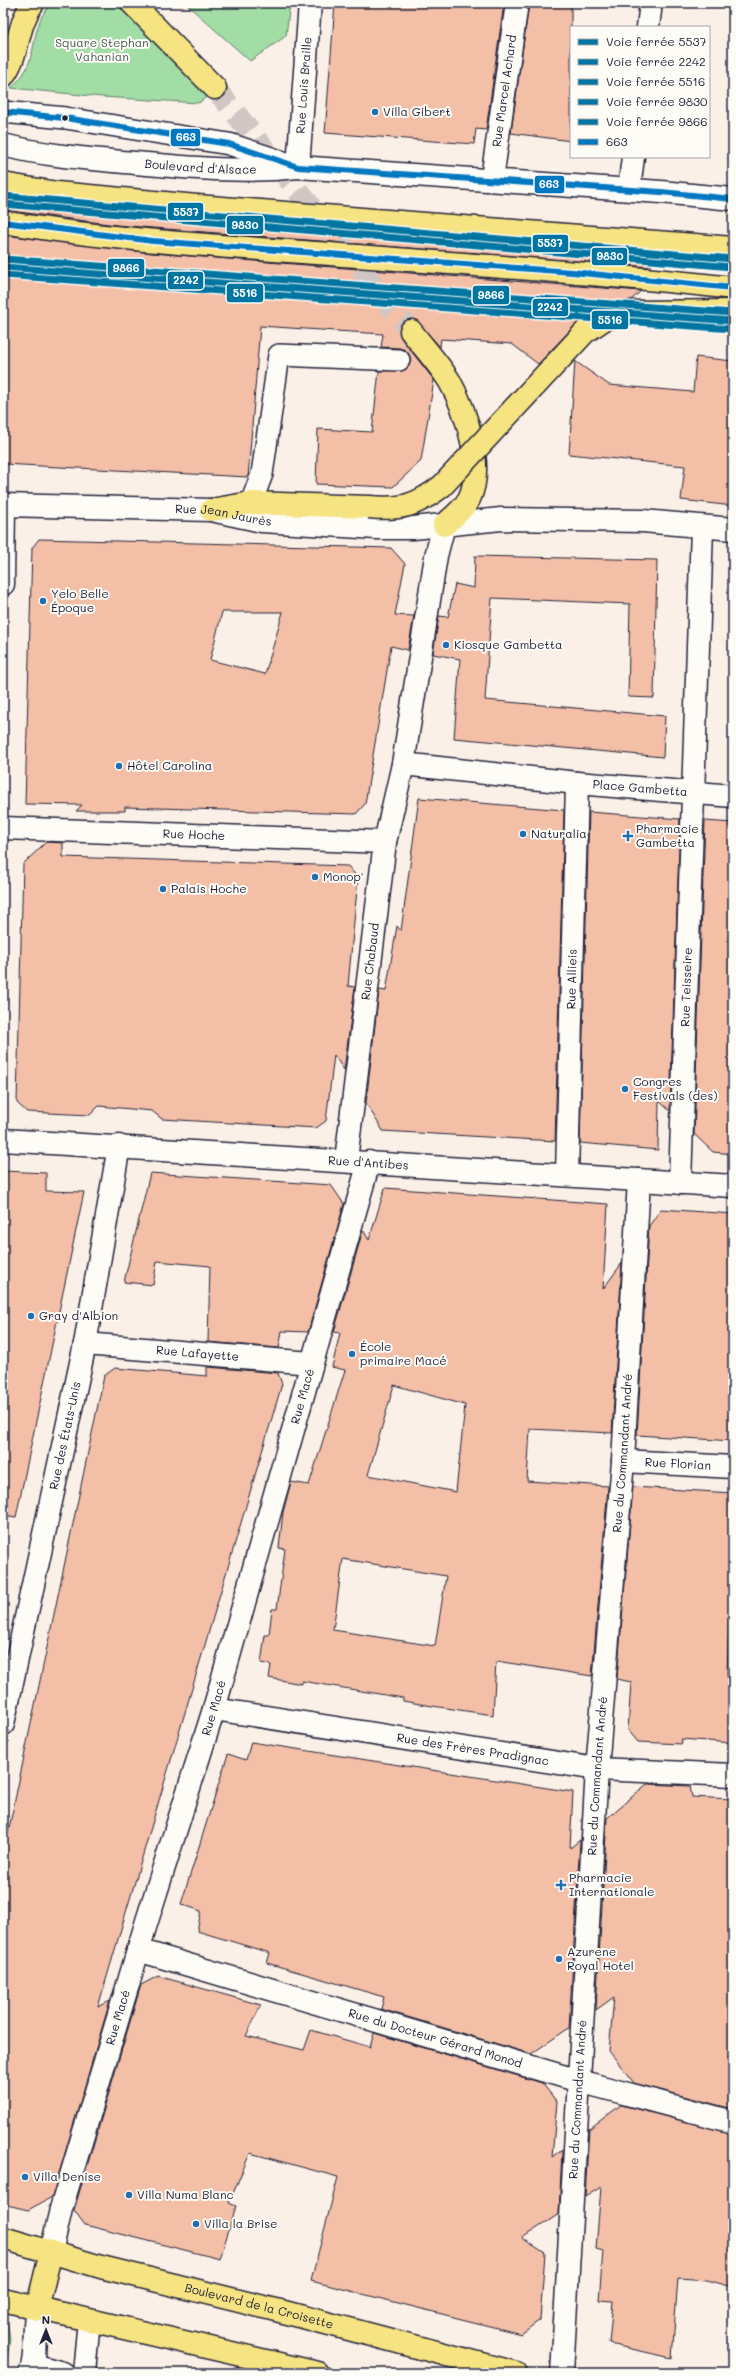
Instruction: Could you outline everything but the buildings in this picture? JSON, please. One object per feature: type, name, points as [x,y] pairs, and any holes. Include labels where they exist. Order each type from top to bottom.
[{"type":"main road","points":[[3,76],[12,59],[24,15],[33,3]]},
{"type":"main road","points":[[132,3],[215,88]]},
{"type":"main road","points":[[3,184],[57,193],[197,206],[733,248]]},
{"type":"main road","points":[[3,222],[63,231],[170,242],[534,269],[733,288]]},
{"type":"main road","points":[[212,510],[250,503],[402,508],[426,499],[442,486],[580,337],[606,318],[631,312],[733,311]]},
{"type":"main road","points":[[411,331],[449,381],[458,399],[471,436],[475,464],[474,485],[469,499],[460,511],[444,525]]},
{"type":"main road","name":"Boulevard de la Croisette","points":[[3,2238],[51,2252],[516,2373]]},
{"type":"main road","points":[[38,2309],[51,2252]]},
{"type":"main road","points":[[3,2300],[270,2367],[318,2373]]},
{"type":"street","name":"Rue Louis Braille","points":[[298,167],[310,3]]},
{"type":"street","name":"Rue Marcel Achard","points":[[492,179],[517,3]]},
{"type":"street","points":[[648,26],[651,3]]},
{"type":"street","name":"Boulevard d'Alsace","points":[[3,145],[58,157],[223,171],[257,171],[298,167],[629,189],[733,199]]},
{"type":"street","points":[[629,189],[634,158]]},
{"type":"street","points":[[3,584],[4,505]]},
{"type":"street","name":"Rue Jean Jaurès","points":[[4,505],[212,510],[246,519],[289,524],[377,528],[444,525]]},
{"type":"street","points":[[403,764],[436,556],[444,525],[469,521],[501,519],[643,521],[702,528],[733,529]]},
{"type":"street","name":"Place Gambetta","points":[[403,764],[577,783],[693,792],[702,528]]},
{"type":"street","name":"Rue Chabaud","points":[[346,1160],[385,842],[403,764]]},
{"type":"street","name":"Rue Allieis","points":[[567,1175],[577,783]]},
{"type":"street","points":[[693,792],[733,796]]},
{"type":"street","name":"Rue Teisseire","points":[[680,1182],[693,792]]},
{"type":"street","name":"Rue Hoche","points":[[3,828],[385,842]]},
{"type":"street","name":"Rue d'Antibes","points":[[3,1140],[346,1160],[733,1186]]},
{"type":"street","name":"Rue des États-Unis","points":[[3,1724],[85,1344],[119,1146]]},
{"type":"street","name":"Rue Macé","points":[[51,2252],[61,2209],[138,1950],[214,1710],[368,1162]]},
{"type":"street","name":"Rue du Commandant André","points":[[562,2373],[597,1769],[623,1461],[639,1180]]},
{"type":"street","name":"Rue Lafayette","points":[[85,1344],[311,1363]]},
{"type":"street","name":"Rue Florian","points":[[623,1461],[733,1467]]},
{"type":"street","name":"Rue des Frères Pradignac","points":[[214,1710],[597,1769],[733,1775]]},
{"type":"street","name":"Rue du Docteur Gérard Monod","points":[[138,1950],[580,2081],[733,2122]]},
{"type":"street","points":[[38,2309],[33,2340],[32,2369],[63,2373]]},
{"type":"street","points":[[84,2373],[88,2330],[91,2321]]},
{"type":"lane","points":[[3,112],[66,118],[229,144],[298,167]]},
{"type":"lane","points":[[250,503],[262,474],[279,355],[399,360]]},
{"type":"green space","name":"Square Stephan Vahanian","points":[[53,3],[123,3],[211,93],[199,103],[102,97],[11,88],[21,78],[26,69],[31,57],[36,32],[42,16]]},
{"type":"green space","points":[[185,3],[290,3],[286,36],[250,61]]},
{"type":"green space","points":[[3,2325],[8,2326],[10,2339],[5,2373],[3,2373]]},
{"type":"tunnel","points":[[215,88],[411,331]]},
{"type":"rail line","name":"5537","points":[[3,196],[733,259]]},
{"type":"rail line","name":"9830","points":[[3,204],[732,267]]},
{"type":"rail line","name":"9866","points":[[4,259],[733,313]]},
{"type":"rail line","name":"2242","points":[[3,267],[733,321]]},
{"type":"rail line","name":"5516","points":[[3,275],[732,329]]},
{"type":"transit line","name":"663","points":[[3,112],[65,118],[229,144],[298,167],[661,192],[733,199]]},
{"type":"transit line","name":"663","points":[[3,222],[153,241],[572,272],[733,288]]},
{"type":"place","name":"Villa Gibert","points":[[375,112]]},
{"type":"place","name":"Yelo Belle Époque","points":[[43,601]]},
{"type":"place","name":"Kiosque Gambetta","points":[[446,645]]},
{"type":"place","name":"Hôtel Carolina","points":[[119,766]]},
{"type":"place","name":"Naturalia","points":[[523,834]]},
{"type":"place","name":"Pharmacie Gambetta","points":[[628,836]]},
{"type":"place","name":"Monop'","points":[[315,877]]},
{"type":"place","name":"Palais Hoche","points":[[163,889]]},
{"type":"place","name":"Congres Festivals (des)","points":[[625,1089]]},
{"type":"place","name":"Gray d'Albion","points":[[31,1316]]},
{"type":"place","name":"École primaire Macé","points":[[352,1354]]},
{"type":"place","name":"Pharmacie Internationale","points":[[561,1885]]},
{"type":"place","name":"Azurene Royal Hotel","points":[[559,1959]]},
{"type":"place","name":"Villa Denise","points":[[25,2177]]},
{"type":"place","name":"Villa Numa Blanc","points":[[129,2195]]},
{"type":"place","name":"Villa la Brise","points":[[196,2224]]}]
